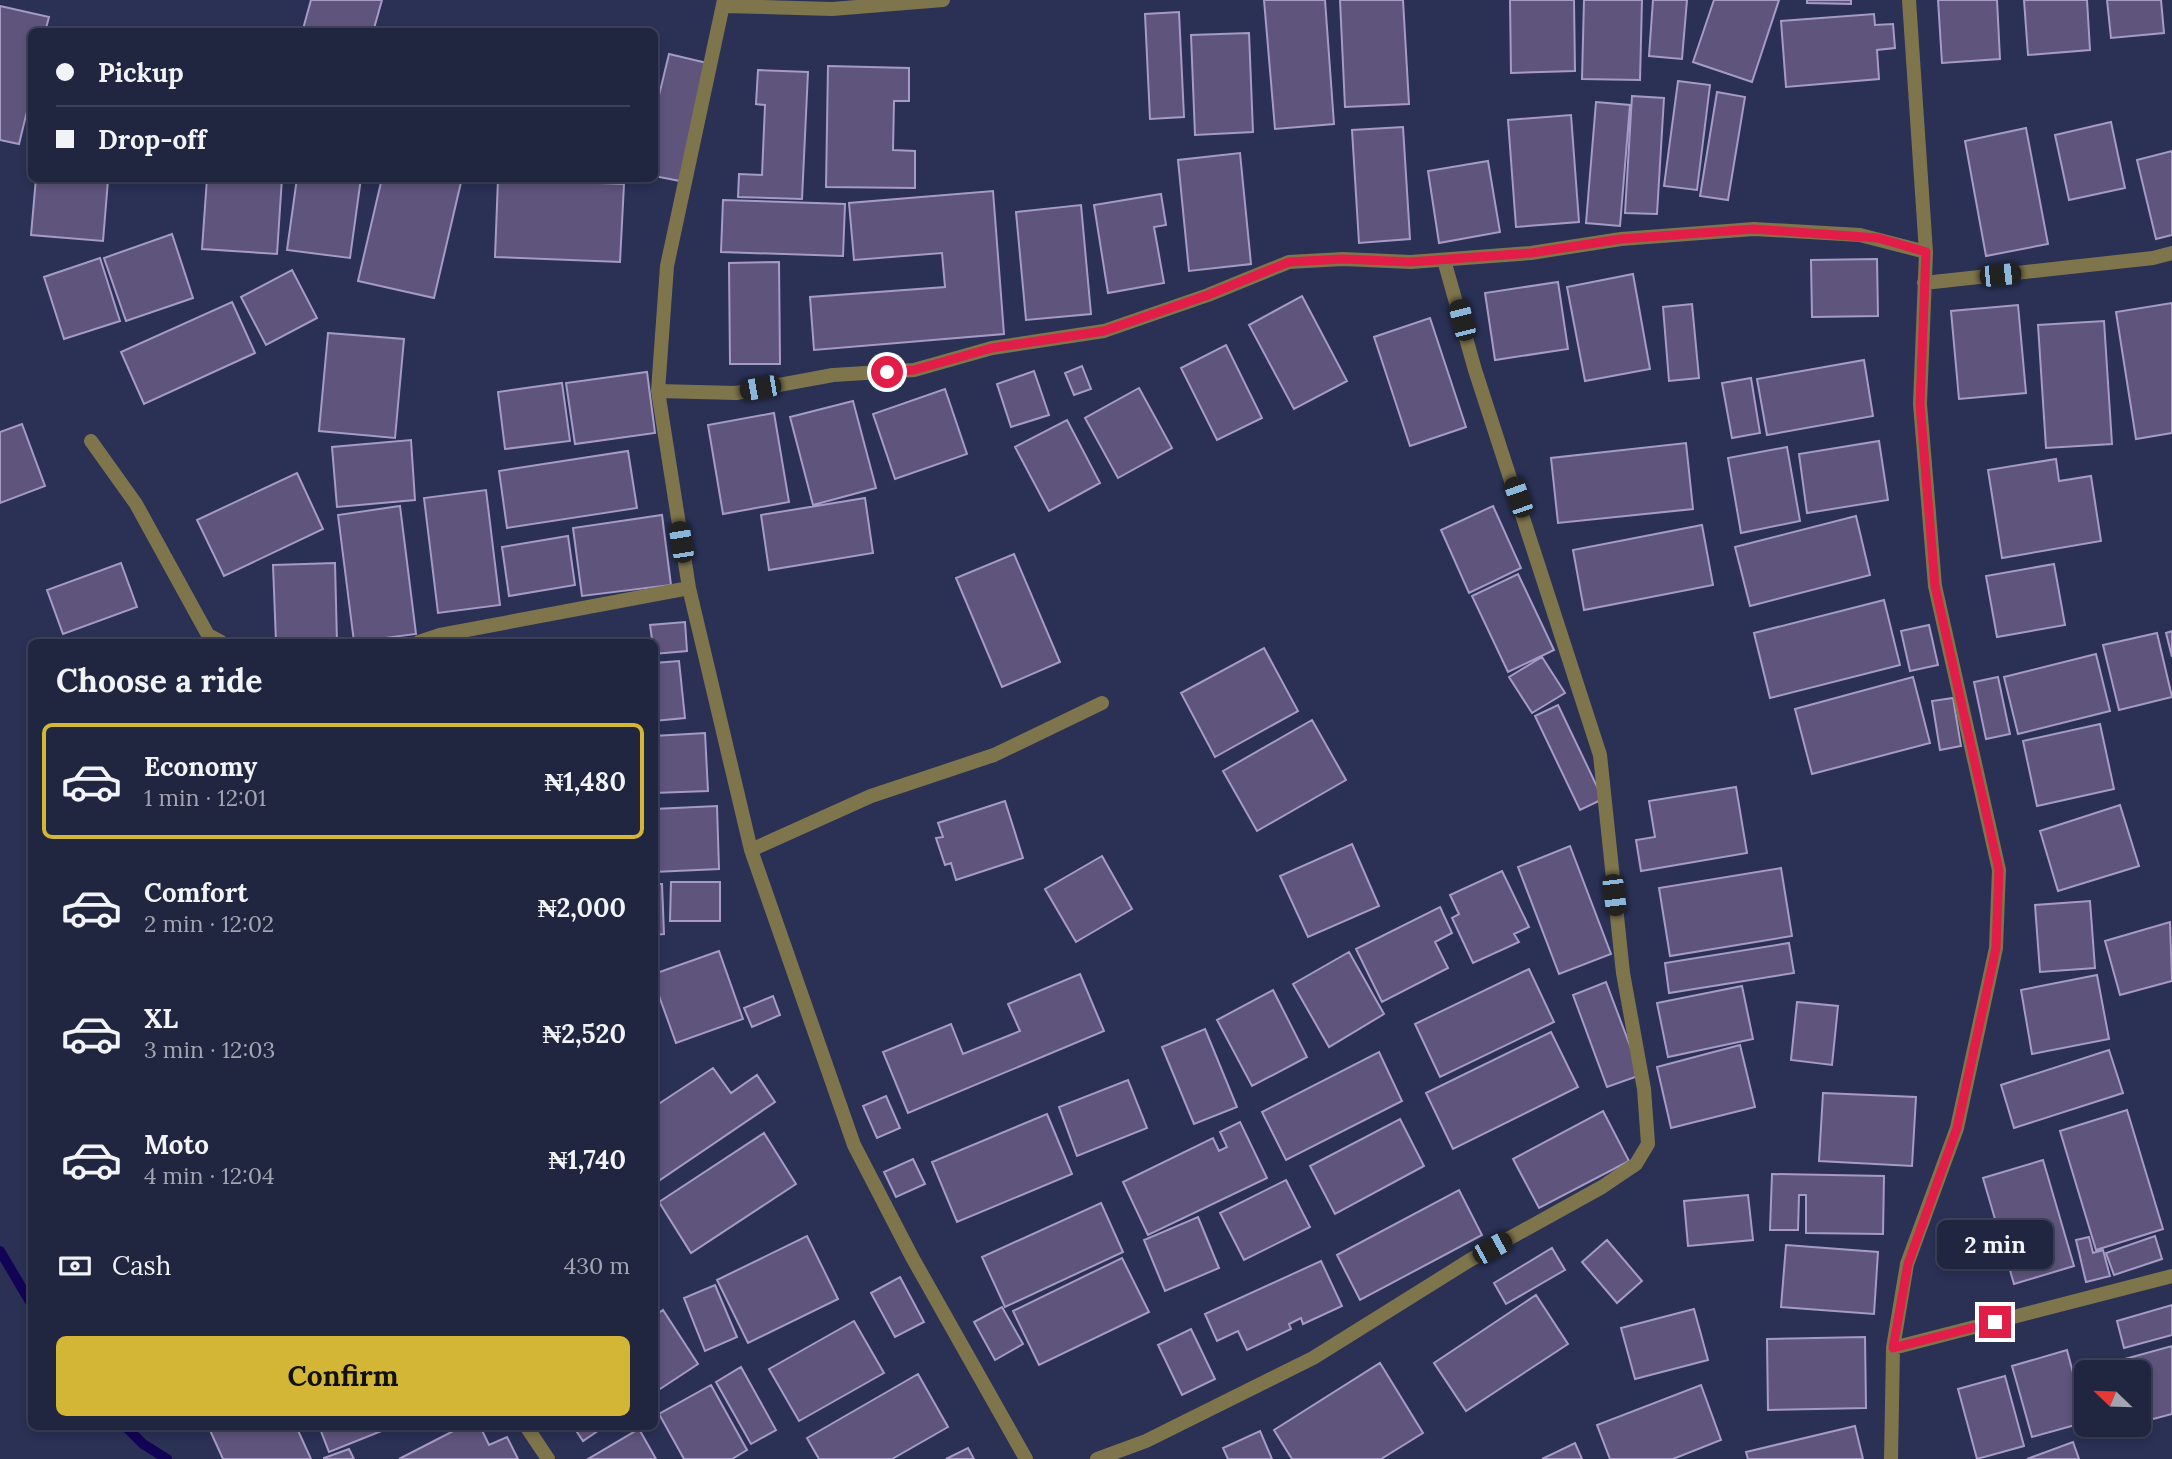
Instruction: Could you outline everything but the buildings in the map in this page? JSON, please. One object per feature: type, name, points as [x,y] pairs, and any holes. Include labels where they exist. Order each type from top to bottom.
[{"type":"street","points":[[943,0],[832,9],[724,3],[667,266],[658,391],[689,587],[751,850],[854,1144],[912,1257],[1026,1459]]},
{"type":"street","points":[[1891,1459],[1889,1436],[1893,1348],[1908,1264],[1957,1128],[1996,948],[1999,870],[1935,586],[1920,404],[1926,252],[1909,0]]},
{"type":"street","points":[[658,391],[736,393],[833,375],[914,370],[992,348],[1104,331],[1208,295],[1289,262],[1444,260],[1531,253],[1621,239],[1754,229],[1878,238],[1926,252]]},
{"type":"street","points":[[1924,283],[2153,258],[2172,253]]},
{"type":"street","points":[[1097,1459],[1146,1441],[1313,1358],[1469,1260],[1602,1187],[1636,1164],[1648,1144],[1644,1089],[1623,973],[1600,755],[1475,370],[1444,260]]},
{"type":"street","points":[[91,441],[136,504],[208,635],[215,639]]},
{"type":"street","points":[[428,639],[689,587]]},
{"type":"street","points":[[751,850],[871,796],[994,755],[1102,703]]},
{"type":"street","points":[[1893,1348],[2172,1276]]},
{"type":"street","points":[[529,1430],[548,1459]]},
{"type":"waterway","points":[[0,1251],[28,1298]]},
{"type":"waterway","points":[[129,1430],[143,1444],[167,1459]]},
{"type":"route","points":[[887,372],[914,370],[992,348],[1104,331],[1208,295],[1289,262],[1343,259],[1410,262],[1531,253],[1621,239],[1754,229],[1860,235],[1926,252],[1920,404],[1935,586],[1999,870],[1996,948],[1957,1128],[1908,1264],[1893,1348],[1995,1322]]}]
